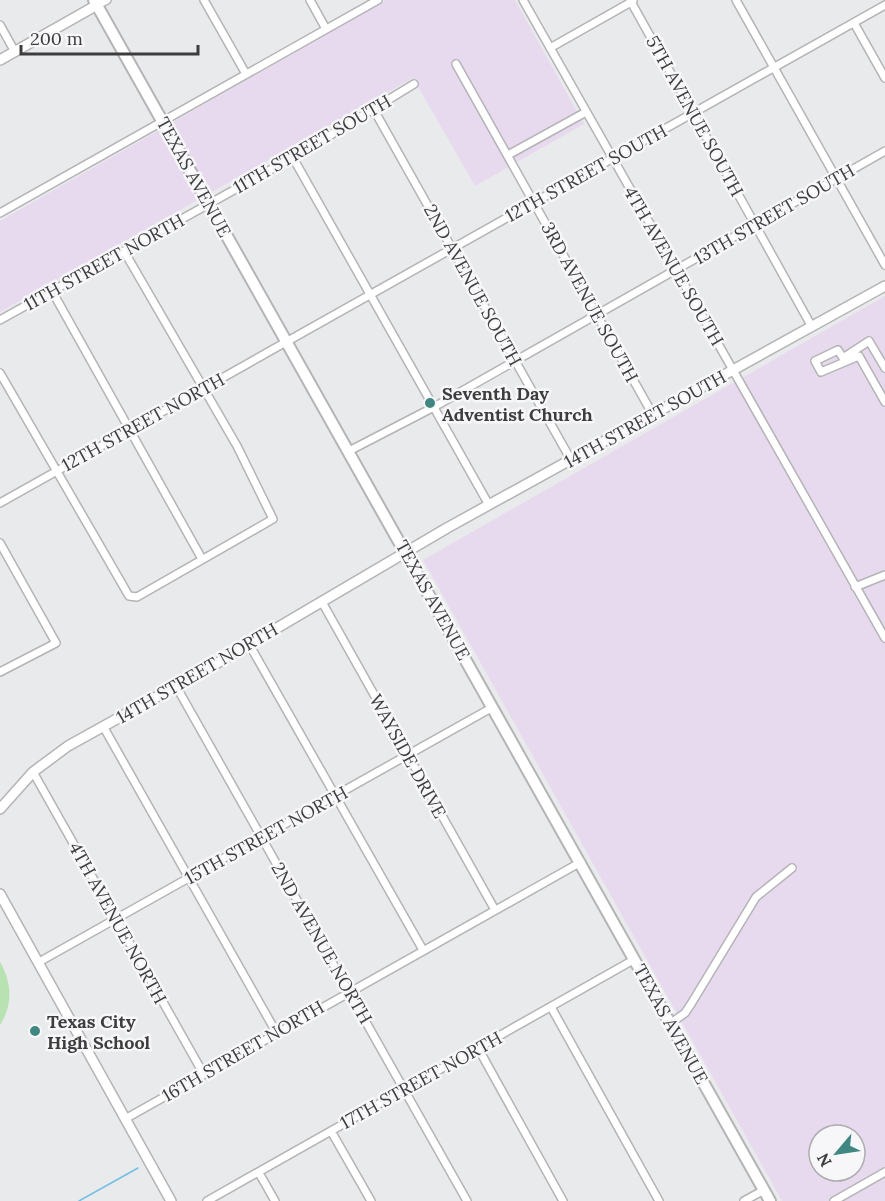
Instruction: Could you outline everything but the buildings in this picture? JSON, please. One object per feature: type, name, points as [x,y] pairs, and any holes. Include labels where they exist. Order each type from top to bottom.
[{"type":"main road","name":"TEXAS AVENUE","points":[[99,2],[163,121],[770,1201]]},
{"type":"street","points":[[204,0],[246,74]]},
{"type":"street","points":[[310,0],[326,29]]},
{"type":"street","points":[[0,213],[378,0]]},
{"type":"street","name":"4TH AVENUE SOUTH","points":[[523,0],[877,628],[885,638]]},
{"type":"street","points":[[736,0],[885,265]]},
{"type":"street","points":[[549,48],[632,1]]},
{"type":"street","name":"5TH AVENUE SOUTH","points":[[632,1],[813,327]]},
{"type":"street","points":[[0,60],[99,2]]},
{"type":"street","name":"12TH STREET SOUTH","points":[[287,341],[885,5]]},
{"type":"street","points":[[854,22],[885,78]]},
{"type":"street","points":[[0,25],[15,52]]},
{"type":"street","name":"3RD AVENUE SOUTH","points":[[456,64],[653,415]]},
{"type":"street","name":"11TH STREET SOUTH","points":[[209,203],[374,111],[414,84]]},
{"type":"street","name":"2ND AVENUE SOUTH","points":[[374,111],[571,460]]},
{"type":"street","points":[[508,155],[586,112]]},
{"type":"street","name":"13TH STREET SOUTH","points":[[349,451],[434,407],[885,151]]},
{"type":"street","points":[[292,156],[489,505]]},
{"type":"street","name":"11TH STREET NORTH","points":[[0,320],[209,203]]},
{"type":"street","points":[[0,373],[128,595],[137,597],[272,518],[237,447],[124,251]]},
{"type":"street","name":"14TH STREET SOUTH","points":[[406,553],[885,286]]},
{"type":"street","points":[[52,291],[202,559]]},
{"type":"street","name":"12TH STREET NORTH","points":[[0,502],[287,341]]},
{"type":"street","points":[[885,368],[868,341],[843,358],[838,350],[815,361],[821,372],[859,356],[885,402]]},
{"type":"street","points":[[0,543],[56,643],[0,672]]},
{"type":"street","name":"14TH STREET NORTH","points":[[0,809],[33,772],[68,746],[249,645],[406,553]]},
{"type":"street","points":[[855,587],[885,575]]},
{"type":"street","name":"WAYSIDE DRIVE","points":[[322,602],[495,910]]},
{"type":"street","points":[[249,645],[423,950]]},
{"type":"street","name":"2ND AVENUE NORTH","points":[[176,686],[467,1201]]},
{"type":"street","name":"15TH STREET NORTH","points":[[39,962],[493,707]]},
{"type":"street","points":[[103,726],[276,1032]]},
{"type":"street","name":"4TH AVENUE NORTH","points":[[33,772],[203,1073]]},
{"type":"street","name":"16TH STREET NORTH","points":[[125,1119],[581,862]]},
{"type":"street","points":[[671,1023],[685,1013],[756,897],[792,868]]},
{"type":"street","points":[[0,894],[171,1201]]},
{"type":"street","name":"17TH STREET NORTH","points":[[207,1201],[260,1173],[635,958]]},
{"type":"street","points":[[551,1007],[659,1201]]},
{"type":"street","points":[[478,1048],[563,1201]]},
{"type":"street","points":[[332,1131],[371,1201]]},
{"type":"street","points":[[839,1200],[885,1172]]},
{"type":"street","points":[[260,1173],[275,1201]]},
{"type":"street","points":[[744,1201],[764,1190]]},
{"type":"shaded area","points":[[386,0],[515,0],[584,124],[475,186],[413,78],[0,312],[0,221]]},
{"type":"shaded area","points":[[885,296],[885,1201],[782,1201],[423,560]]},
{"type":"green space","points":[[0,962],[9,986],[9,1002],[0,1025]]},
{"type":"waterway","points":[[79,1201],[138,1168]]},
{"type":"place","name":"Seventh Day Adventist Church","points":[[430,403]]},
{"type":"place","name":"Texas City High School","points":[[35,1031]]}]
